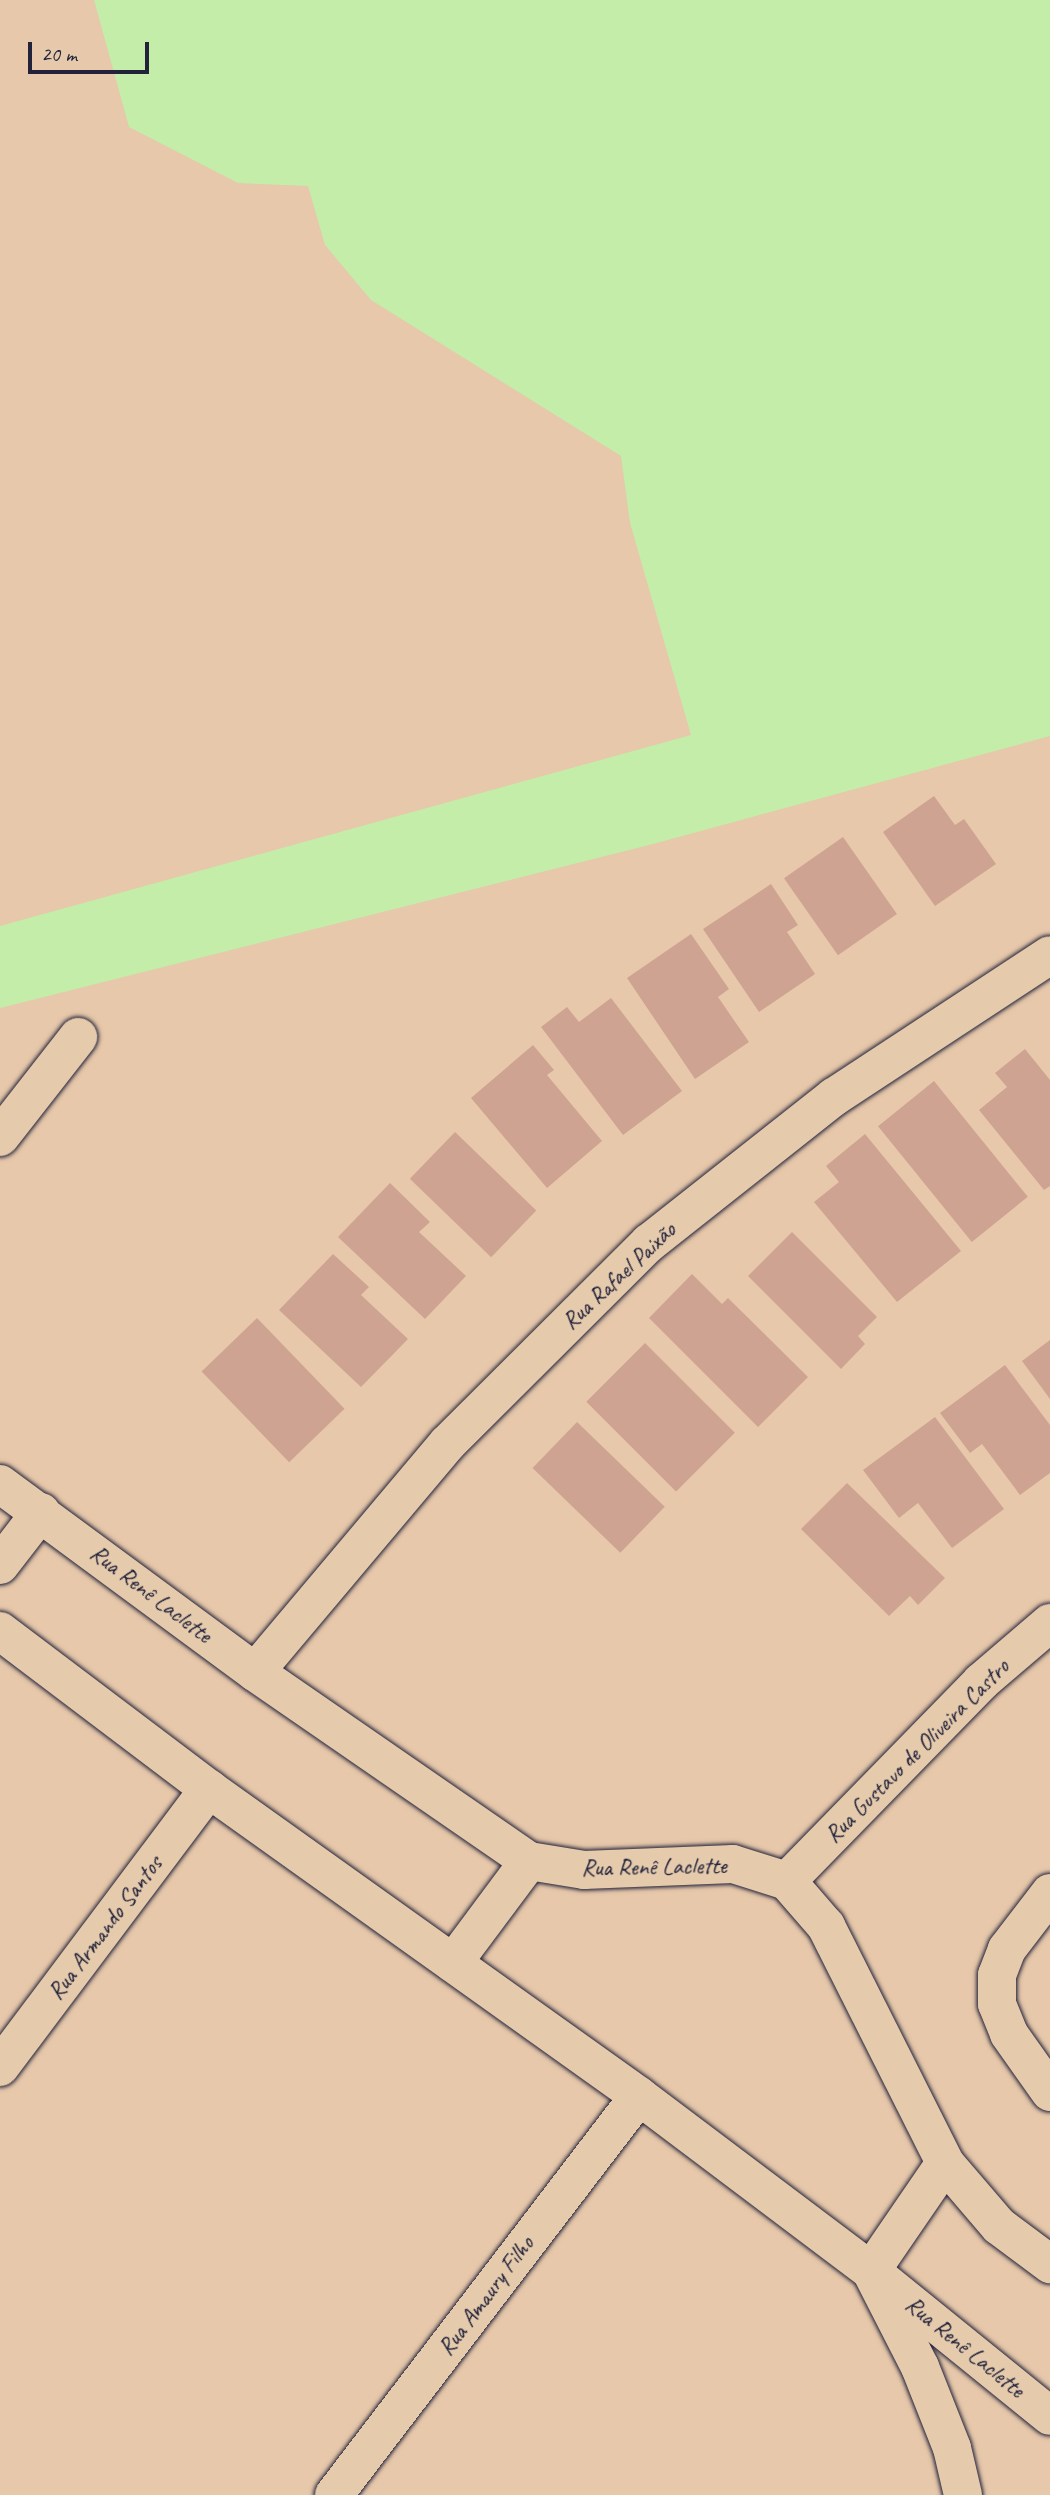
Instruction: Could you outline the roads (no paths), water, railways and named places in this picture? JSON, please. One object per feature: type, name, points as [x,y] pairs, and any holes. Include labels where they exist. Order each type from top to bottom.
[{"type":"street","name":"Rua Rafael Paixão","points":[[255,1672],[448,1443],[649,1243],[834,1097],[1050,955]]},
{"type":"street","points":[[0,1138],[78,1037]]},
{"type":"street","name":"Rua Renê Laclette","points":[[0,1484],[255,1672],[529,1861],[584,1870],[733,1864],[787,1881]]},
{"type":"street","points":[[0,1565],[41,1512]]},
{"type":"street","name":"Rua Gustavo de Oliveira Castro","points":[[787,1881],[981,1682],[1050,1623]]},
{"type":"street","name":"Rua Renê Laclette","points":[[0,1631],[209,1789],[639,2096],[871,2271],[1050,2416]]},
{"type":"street","name":"Rua Armando Santos","points":[[0,2067],[209,1789]]},
{"type":"street","points":[[453,1963],[529,1861]]},
{"type":"street","points":[[787,1881],[826,1926],[946,2163],[999,2226],[1050,2264]]},
{"type":"street","points":[[1050,1893],[1007,1950],[997,1975],[997,2004],[1009,2034],[1050,2092]]},
{"type":"street","name":"Rua Amaury Filho","points":[[334,2495],[639,2096]]},
{"type":"street","points":[[946,2163],[871,2271],[919,2367],[952,2448],[963,2495]]}]
